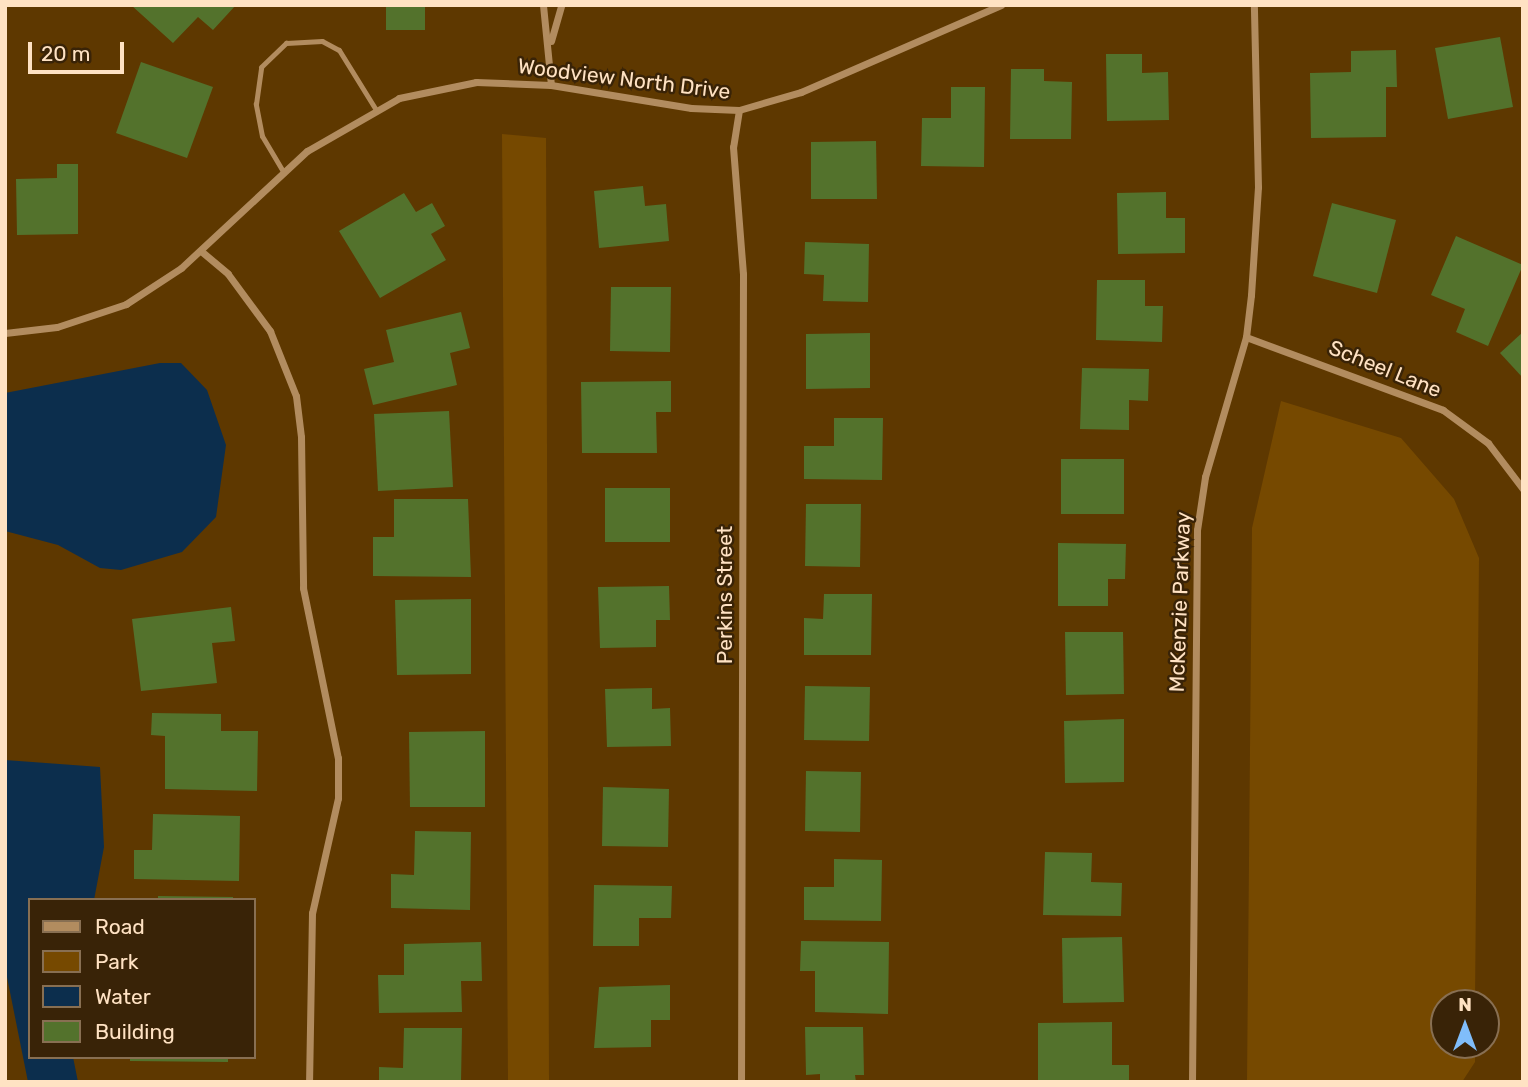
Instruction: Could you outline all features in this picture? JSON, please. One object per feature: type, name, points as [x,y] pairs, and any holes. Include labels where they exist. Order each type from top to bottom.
[{"type":"street","points":[[543,5],[551,41],[551,85]]},
{"type":"street","points":[[551,41],[561,5]]},
{"type":"street","name":"Woodview North Drive","points":[[5,332],[57,327],[126,303],[201,250],[316,145],[376,110],[437,86],[551,85],[691,108],[739,110],[801,92],[1001,5]]},
{"type":"street","name":"McKenzie Parkway","points":[[1192,1082],[1196,530],[1205,477],[1246,337],[1258,187],[1254,5]]},
{"type":"street","name":"Perkins Street","points":[[739,110],[733,147],[743,274],[741,1082]]},
{"type":"street","points":[[201,250],[228,274],[270,331],[286,362],[298,410],[303,588],[338,758],[338,798],[312,913],[309,1082]]},
{"type":"street","name":"Scheel Lane","points":[[1246,337],[1443,410],[1488,443],[1523,489]]},
{"type":"lane","points":[[284,173],[262,136],[256,104],[261,67],[286,43],[321,41],[339,50],[376,110]]},
{"type":"green space","points":[[502,134],[546,138],[549,1082],[508,1082]]},
{"type":"green space","points":[[1281,401],[1401,438],[1454,499],[1479,558],[1475,989],[1430,989],[1430,1059],[1475,1059],[1462,1082],[1247,1082],[1252,528]]},
{"type":"water","points":[[160,363],[181,363],[207,390],[226,445],[216,517],[182,552],[121,570],[100,568],[58,545],[5,531],[5,393]]},
{"type":"water","points":[[5,760],[100,767],[104,847],[94,898],[28,898],[28,1059],[73,1059],[78,1082],[28,1082],[5,967]]},
{"type":"building","points":[[131,5],[236,5],[213,30],[198,17],[173,43]]},
{"type":"building","points":[[386,5],[425,5],[425,30],[386,30]]},
{"type":"building","points":[[1500,37],[1513,107],[1448,119],[1435,48]]},
{"type":"building","points":[[1396,50],[1397,87],[1386,87],[1386,137],[1311,138],[1310,73],[1351,72],[1351,51]]},
{"type":"building","points":[[1106,54],[1142,54],[1142,73],[1168,72],[1169,120],[1107,121]]},
{"type":"building","points":[[141,62],[213,87],[187,158],[116,133]]},
{"type":"building","points":[[1011,69],[1044,69],[1044,81],[1072,82],[1071,139],[1010,139]]},
{"type":"building","points":[[951,87],[985,87],[984,167],[921,166],[922,118],[951,118]]},
{"type":"building","points":[[876,141],[877,199],[811,199],[811,142]]},
{"type":"building","points":[[57,164],[78,164],[78,234],[17,235],[16,179],[57,178]]},
{"type":"building","points":[[643,186],[645,206],[666,204],[669,241],[599,248],[594,191]]},
{"type":"building","points":[[1166,192],[1166,218],[1185,218],[1185,253],[1118,254],[1117,193]]},
{"type":"building","points":[[404,193],[416,212],[432,203],[445,226],[431,234],[446,260],[380,298],[339,231]]},
{"type":"building","points":[[1332,203],[1396,220],[1377,293],[1313,276]]},
{"type":"building","points":[[1456,236],[1523,265],[1488,346],[1456,332],[1465,309],[1431,295]]},
{"type":"building","points":[[805,242],[869,244],[868,302],[823,301],[824,275],[804,274]]},
{"type":"building","points":[[1097,280],[1145,280],[1145,306],[1163,306],[1162,342],[1096,340]]},
{"type":"building","points":[[611,287],[671,287],[670,352],[610,351]]},
{"type":"building","points":[[461,312],[470,348],[450,353],[457,385],[373,405],[364,369],[394,362],[386,330]]},
{"type":"building","points":[[1523,332],[1523,378],[1500,353]]},
{"type":"building","points":[[870,333],[870,388],[806,389],[806,334]]},
{"type":"building","points":[[1082,368],[1149,369],[1148,401],[1129,400],[1129,430],[1080,429]]},
{"type":"building","points":[[671,381],[671,412],[656,412],[657,453],[582,453],[581,382]]},
{"type":"building","points":[[449,411],[453,487],[378,491],[374,414]]},
{"type":"building","points":[[834,418],[883,418],[882,480],[804,479],[804,446],[834,446]]},
{"type":"building","points":[[1061,459],[1124,459],[1124,514],[1061,514]]},
{"type":"building","points":[[605,488],[670,488],[670,542],[605,542]]},
{"type":"building","points":[[394,499],[468,499],[471,577],[373,576],[373,537],[394,537]]},
{"type":"building","points":[[806,504],[861,504],[860,567],[805,566]]},
{"type":"building","points":[[1058,543],[1126,544],[1125,579],[1108,579],[1108,606],[1058,606]]},
{"type":"building","points":[[669,586],[670,620],[656,620],[656,647],[600,648],[598,587]]},
{"type":"building","points":[[824,594],[872,594],[871,655],[804,655],[804,618],[823,619]]},
{"type":"building","points":[[471,599],[471,674],[397,675],[395,600]]},
{"type":"building","points":[[231,607],[235,641],[212,643],[217,683],[141,691],[132,619]]},
{"type":"building","points":[[1065,632],[1123,632],[1124,694],[1066,695]]},
{"type":"building","points":[[805,686],[870,687],[869,741],[804,740]]},
{"type":"building","points":[[652,688],[652,709],[670,708],[671,746],[607,747],[605,689]]},
{"type":"building","points":[[152,713],[221,714],[221,731],[258,731],[257,791],[165,789],[165,736],[151,735]]},
{"type":"building","points":[[1124,719],[1124,782],[1065,783],[1064,721]]},
{"type":"building","points":[[485,731],[485,807],[410,807],[409,732]]},
{"type":"building","points":[[806,771],[861,772],[860,832],[805,831]]},
{"type":"building","points":[[603,787],[669,789],[668,847],[602,846]]},
{"type":"building","points":[[153,814],[240,816],[239,881],[134,879],[134,850],[152,850]]},
{"type":"building","points":[[415,831],[471,832],[470,910],[391,908],[391,874],[414,875]]},
{"type":"building","points":[[1045,852],[1092,853],[1091,882],[1122,883],[1121,916],[1043,915]]},
{"type":"building","points":[[834,859],[882,860],[881,921],[804,920],[804,887],[834,887]]},
{"type":"building","points":[[594,885],[672,886],[671,918],[639,918],[639,946],[593,946]]},
{"type":"building","points":[[158,896],[233,897],[233,898]]},
{"type":"building","points":[[1122,937],[1124,1002],[1063,1003],[1062,938]]},
{"type":"building","points":[[801,941],[889,942],[888,1014],[815,1012],[815,971],[800,971]]},
{"type":"building","points":[[481,942],[482,981],[461,981],[462,1012],[379,1013],[378,975],[404,975],[404,944]]},
{"type":"building","points":[[670,985],[670,1020],[651,1020],[651,1047],[594,1048],[599,987]]},
{"type":"building","points":[[1112,1022],[1112,1065],[1129,1065],[1129,1082],[1038,1082],[1038,1023]]},
{"type":"building","points":[[805,1027],[863,1027],[864,1075],[855,1075],[856,1082],[820,1082],[820,1074],[806,1075]]},
{"type":"building","points":[[404,1028],[462,1028],[461,1082],[379,1082],[379,1067],[403,1068]]},
{"type":"building","points":[[130,1059],[228,1059],[228,1062]]}]
